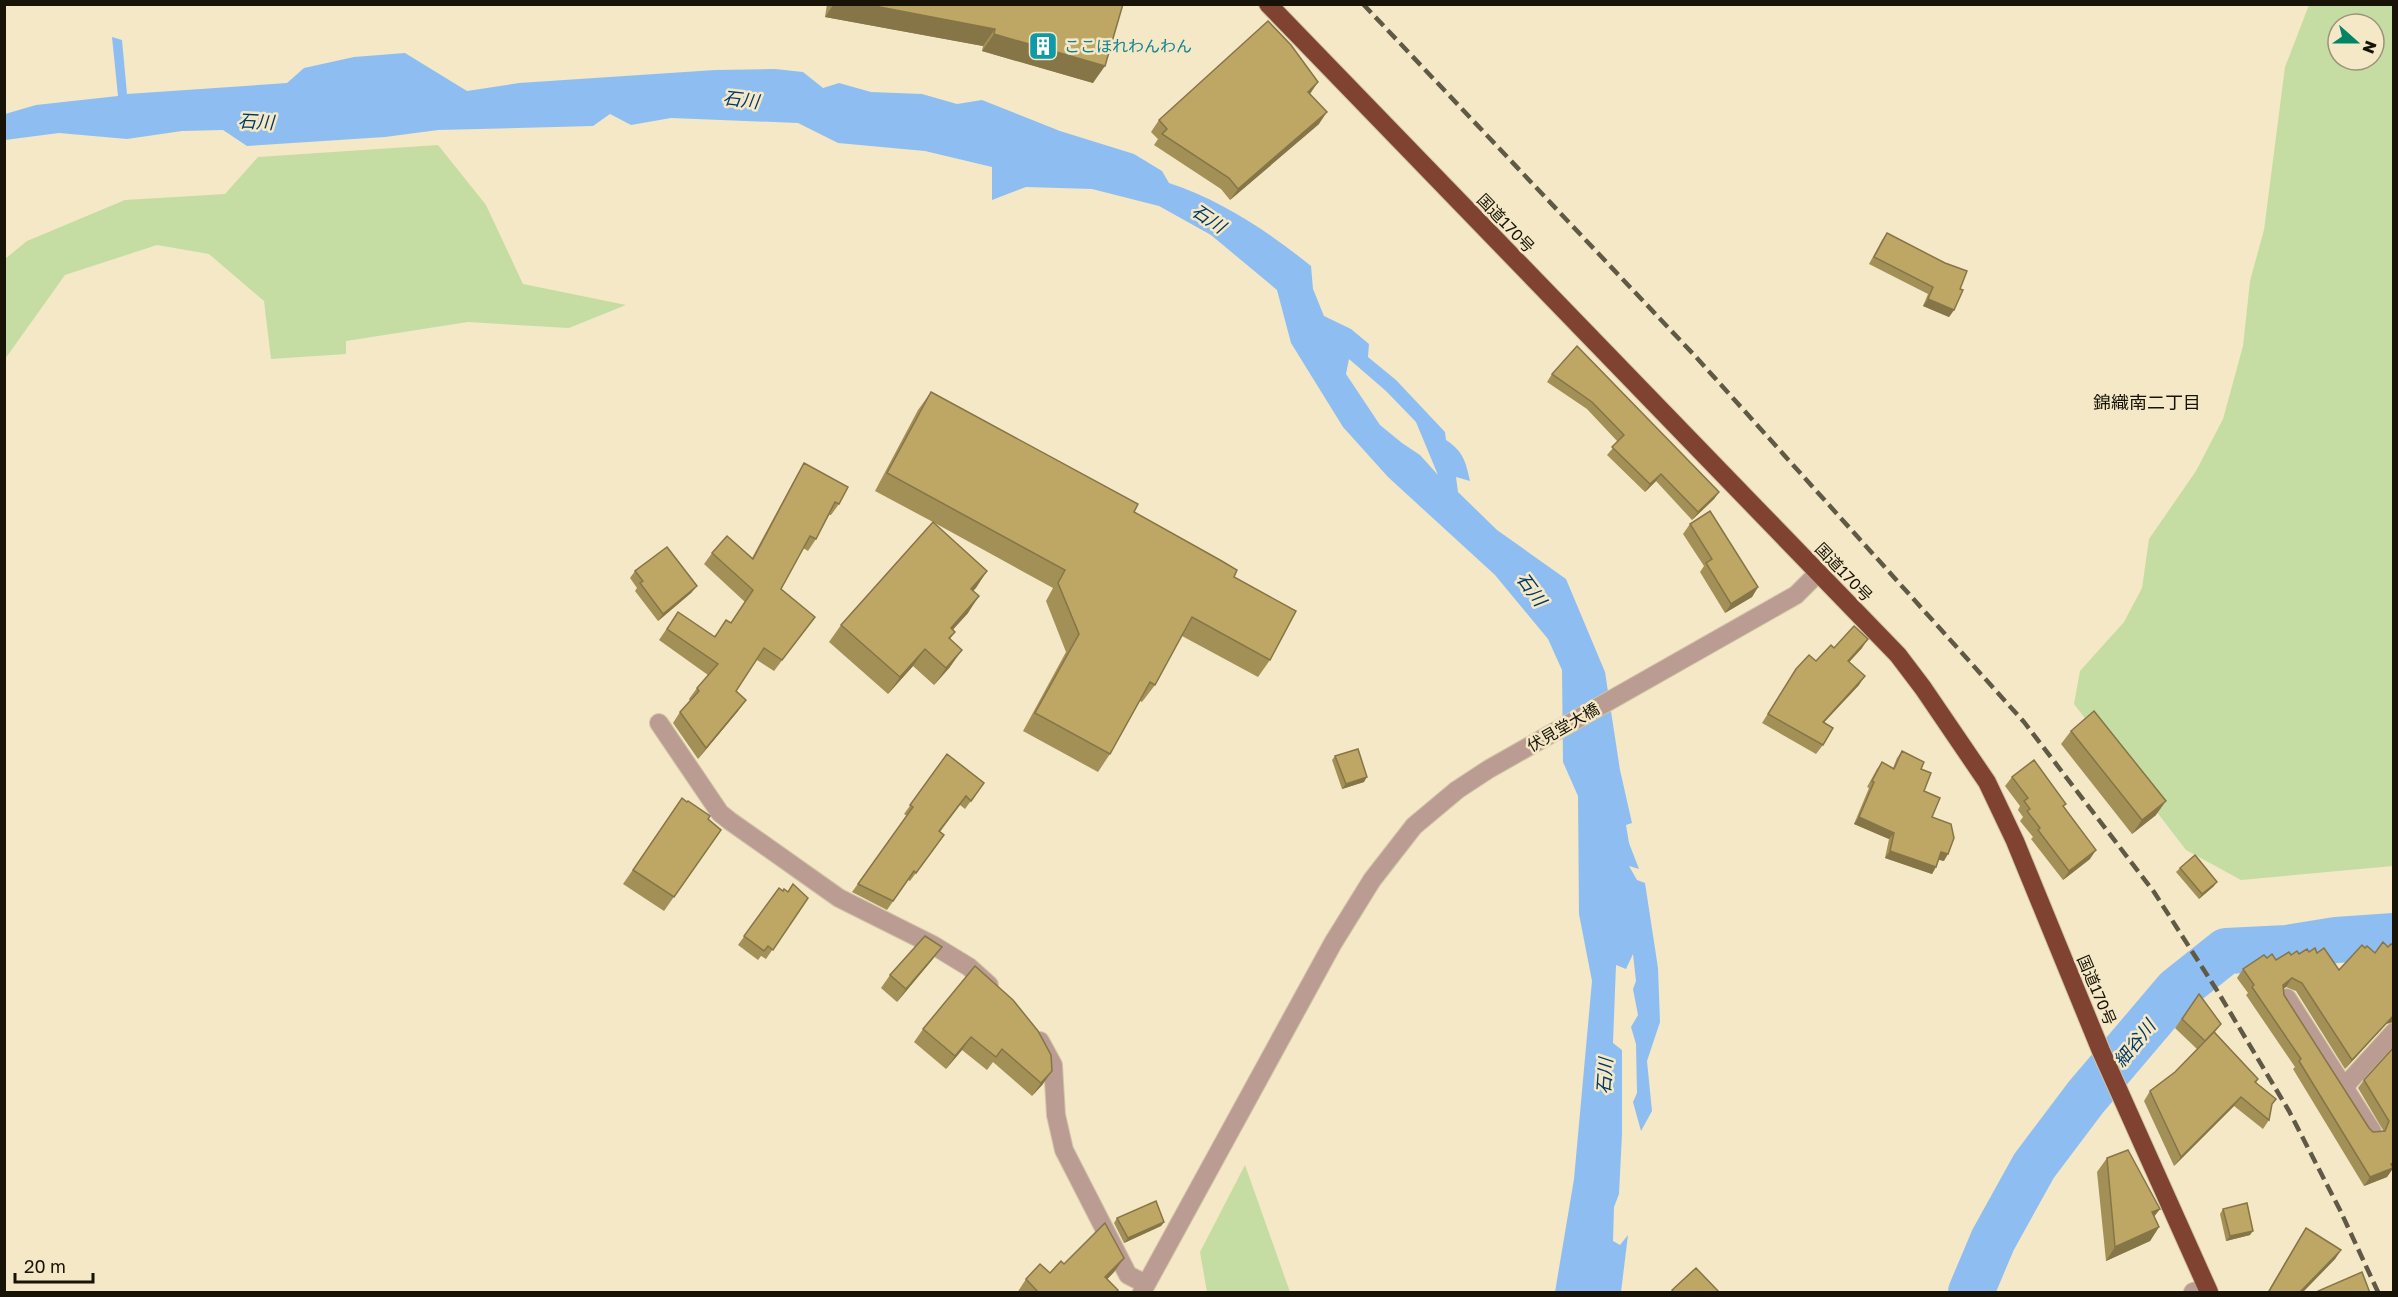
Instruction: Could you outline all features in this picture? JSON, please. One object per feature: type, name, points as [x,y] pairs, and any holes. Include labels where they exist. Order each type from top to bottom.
[{"type":"highway","name":"国道170号","points":[[1268,4],[1898,655],[1943,716],[1987,782],[2014,841],[2203,1291]]},
{"type":"street","name":"伏見堂大橋","points":[[1144,1288],[1333,943],[1372,880],[1414,826],[1457,790],[1490,769],[1796,595],[1818,573]]},
{"type":"street","points":[[658,723],[720,813],[730,821],[839,898],[933,945],[969,968],[1003,998]]},
{"type":"street","points":[[2287,998],[2372,1131]]},
{"type":"street","points":[[1032,1030],[1053,1065],[1056,1115],[1064,1150],[1128,1275],[1144,1288]]},
{"type":"street","points":[[2344,1088],[2391,1039]]},
{"type":"green space","points":[[2309,5],[2393,5],[2393,866],[2241,880],[2186,850],[2074,704],[2080,671],[2124,622],[2142,588],[2149,539],[2196,471],[2223,419],[2243,346],[2250,281],[2264,230],[2285,67]]},
{"type":"green space","points":[[438,145],[486,205],[523,284],[626,305],[569,328],[468,322],[346,341],[346,354],[271,359],[264,301],[209,254],[157,245],[65,275],[5,359],[5,259],[27,241],[125,200],[225,194],[258,157]]},
{"type":"green space","points":[[1245,1165],[1290,1292],[1207,1292],[1200,1252]]},
{"type":"water","name":"石川","points":[[112,37],[122,40],[127,94],[287,83],[304,68],[354,57],[405,53],[467,91],[519,83],[715,70],[775,69],[803,72],[823,88],[839,83],[871,92],[922,94],[957,104],[982,100],[1060,131],[1134,154],[1162,171],[1169,183],[1207,198],[1244,218],[1311,266],[1313,289],[1324,316],[1351,329],[1369,344],[1368,357],[1396,380],[1445,432],[1446,440],[1460,453],[1470,481],[1456,477],[1458,492],[1497,530],[1566,579],[1605,672],[1620,770],[1632,823],[1626,825],[1629,843],[1639,869],[1629,866],[1637,880],[1645,883],[1658,968],[1660,1022],[1647,1061],[1652,1111],[1641,1131],[1633,1102],[1637,1093],[1636,1044],[1631,1027],[1638,1015],[1633,989],[1636,981],[1633,954],[1626,969],[1616,965],[1613,1043],[1622,1050],[1622,1134],[1619,1194],[1614,1207],[1613,1241],[1620,1245],[1628,1235],[1621,1292],[1555,1292],[1574,1179],[1592,981],[1579,914],[1578,796],[1563,762],[1562,670],[1548,639],[1495,575],[1388,477],[1343,427],[1291,343],[1277,290],[1211,235],[1159,206],[1092,189],[1026,187],[992,200],[992,167],[925,151],[838,143],[798,123],[671,118],[631,125],[610,114],[593,126],[438,130],[385,137],[247,146],[223,130],[182,131],[127,139],[59,133],[5,140],[5,114],[36,105],[118,96]],"holes":[[[1349,359],[1386,391],[1416,422],[1438,475],[1420,455],[1380,425],[1346,374]]]},
{"type":"building","points":[[864,4],[1123,4],[1105,66],[994,34],[995,29]]},
{"type":"building","points":[[1268,21],[1291,45],[1318,82],[1308,92],[1327,112],[1238,189],[1229,178],[1162,134],[1167,129],[1159,120]]},
{"type":"building","points":[[1887,233],[1945,263],[1967,271],[1960,289],[1963,290],[1954,310],[1928,299],[1933,287],[1874,257]]},
{"type":"building","points":[[1577,346],[1719,492],[1698,512],[1661,474],[1650,484],[1612,447],[1624,435],[1592,402],[1552,374]]},
{"type":"building","points":[[931,392],[1138,504],[1134,512],[1237,570],[1234,577],[1296,611],[1270,660],[1192,617],[1155,685],[1150,682],[1110,754],[1035,713],[1079,634],[1058,583],[1065,570],[887,473]]},
{"type":"building","points":[[804,463],[848,487],[839,504],[835,502],[816,539],[810,536],[781,589],[815,617],[782,660],[764,648],[736,691],[746,700],[706,748],[680,712],[699,691],[697,688],[718,664],[667,629],[678,612],[715,637],[726,620],[731,623],[753,590],[712,553],[727,536],[753,559]]},
{"type":"building","points":[[1710,511],[1758,587],[1731,604],[1706,563],[1712,559],[1690,524]]},
{"type":"building","points":[[933,522],[987,571],[971,589],[979,596],[951,628],[955,632],[949,638],[962,650],[946,668],[925,649],[900,677],[841,625]]},
{"type":"building","points":[[667,547],[697,586],[663,614],[640,583],[643,581],[635,571]]},
{"type":"building","points":[[1854,626],[1868,639],[1848,661],[1865,676],[1823,722],[1833,728],[1823,745],[1768,714],[1796,669],[1809,655],[1816,661],[1831,645],[1834,648]]},
{"type":"building","points":[[2094,711],[2166,801],[2142,820],[2071,731]]},
{"type":"building","points":[[1358,749],[1367,777],[1346,784],[1335,756]]},
{"type":"building","points":[[1902,751],[1924,762],[1921,769],[1931,773],[1924,791],[1940,798],[1932,817],[1951,824],[1954,838],[1948,854],[1941,852],[1936,867],[1890,851],[1894,833],[1859,817],[1874,782],[1872,781],[1882,762],[1894,769]]},
{"type":"building","points":[[947,754],[984,783],[971,801],[966,796],[939,831],[944,835],[893,901],[858,884],[913,807],[910,805]]},
{"type":"building","points":[[2034,760],[2066,804],[2063,806],[2096,850],[2069,871],[2038,830],[2040,828],[2027,811],[2030,809],[2024,801],[2028,798],[2012,777]]},
{"type":"building","points":[[682,798],[710,816],[708,819],[721,830],[674,897],[633,870]]},
{"type":"building","points":[[2195,855],[2217,882],[2202,894],[2180,868]]},
{"type":"building","points":[[793,884],[808,898],[773,950],[768,946],[764,951],[744,936],[779,888],[788,892]]},
{"type":"building","points":[[925,936],[942,947],[906,989],[890,975]]},
{"type":"building","points":[[2383,942],[2388,947],[2391,944],[2394,946],[2394,1015],[2352,1060],[2302,983],[2292,978],[2283,985],[2284,995],[2373,1132],[2385,1131],[2389,1121],[2364,1080],[2394,1047],[2394,1162],[2391,1164],[2393,1168],[2370,1177],[2299,1061],[2301,1059],[2252,987],[2254,985],[2243,969],[2264,955],[2267,958],[2272,954],[2276,960],[2289,952],[2291,955],[2297,951],[2299,954],[2307,949],[2309,952],[2315,948],[2317,953],[2324,948],[2339,970],[2362,945],[2375,953]]},
{"type":"building","points":[[975,966],[1013,1000],[1038,1031],[1051,1055],[1052,1071],[1041,1083],[1002,1049],[996,1057],[971,1037],[955,1056],[923,1029]]},
{"type":"building","points":[[2199,994],[2221,1024],[2205,1041],[2182,1019]]},
{"type":"building","points":[[2214,1032],[2258,1079],[2255,1082],[2276,1099],[2272,1104],[2269,1120],[2241,1097],[2181,1157],[2150,1091],[2175,1072]]},
{"type":"building","points":[[2128,1150],[2160,1209],[2152,1212],[2159,1227],[2115,1247],[2107,1158]]},
{"type":"building","points":[[1156,1201],[1164,1222],[1128,1238],[1117,1218]]},
{"type":"building","points":[[2247,1203],[2253,1231],[2230,1236],[2223,1209]]},
{"type":"building","points":[[1105,1223],[1124,1258],[1105,1277],[1118,1290],[1116,1293],[1039,1293],[1026,1279],[1040,1264],[1050,1273],[1061,1261],[1064,1264]]},
{"type":"building","points":[[2306,1228],[2341,1250],[2299,1293],[2268,1293]]},
{"type":"building","points":[[1696,1268],[1720,1293],[1674,1293],[1672,1290]]},
{"type":"building","points":[[2362,1272],[2370,1293],[2319,1293],[2318,1291]]},
{"type":"waterway","name":"細谷川","points":[[1971,1292],[1993,1240],[2034,1166],[2086,1097],[2177,990],[2226,951],[2287,948],[2336,940],[2394,936]]},
{"type":"railway","points":[[1363,4],[1696,357],[2024,722],[2154,892],[2218,992],[2289,1111],[2340,1210],[2378,1292]]},
{"type":"place","name":"ここほれわんわん","points":[[1043,46]]},
{"type":"district","name":"錦織南二丁目","points":[[2147,402]]}]
